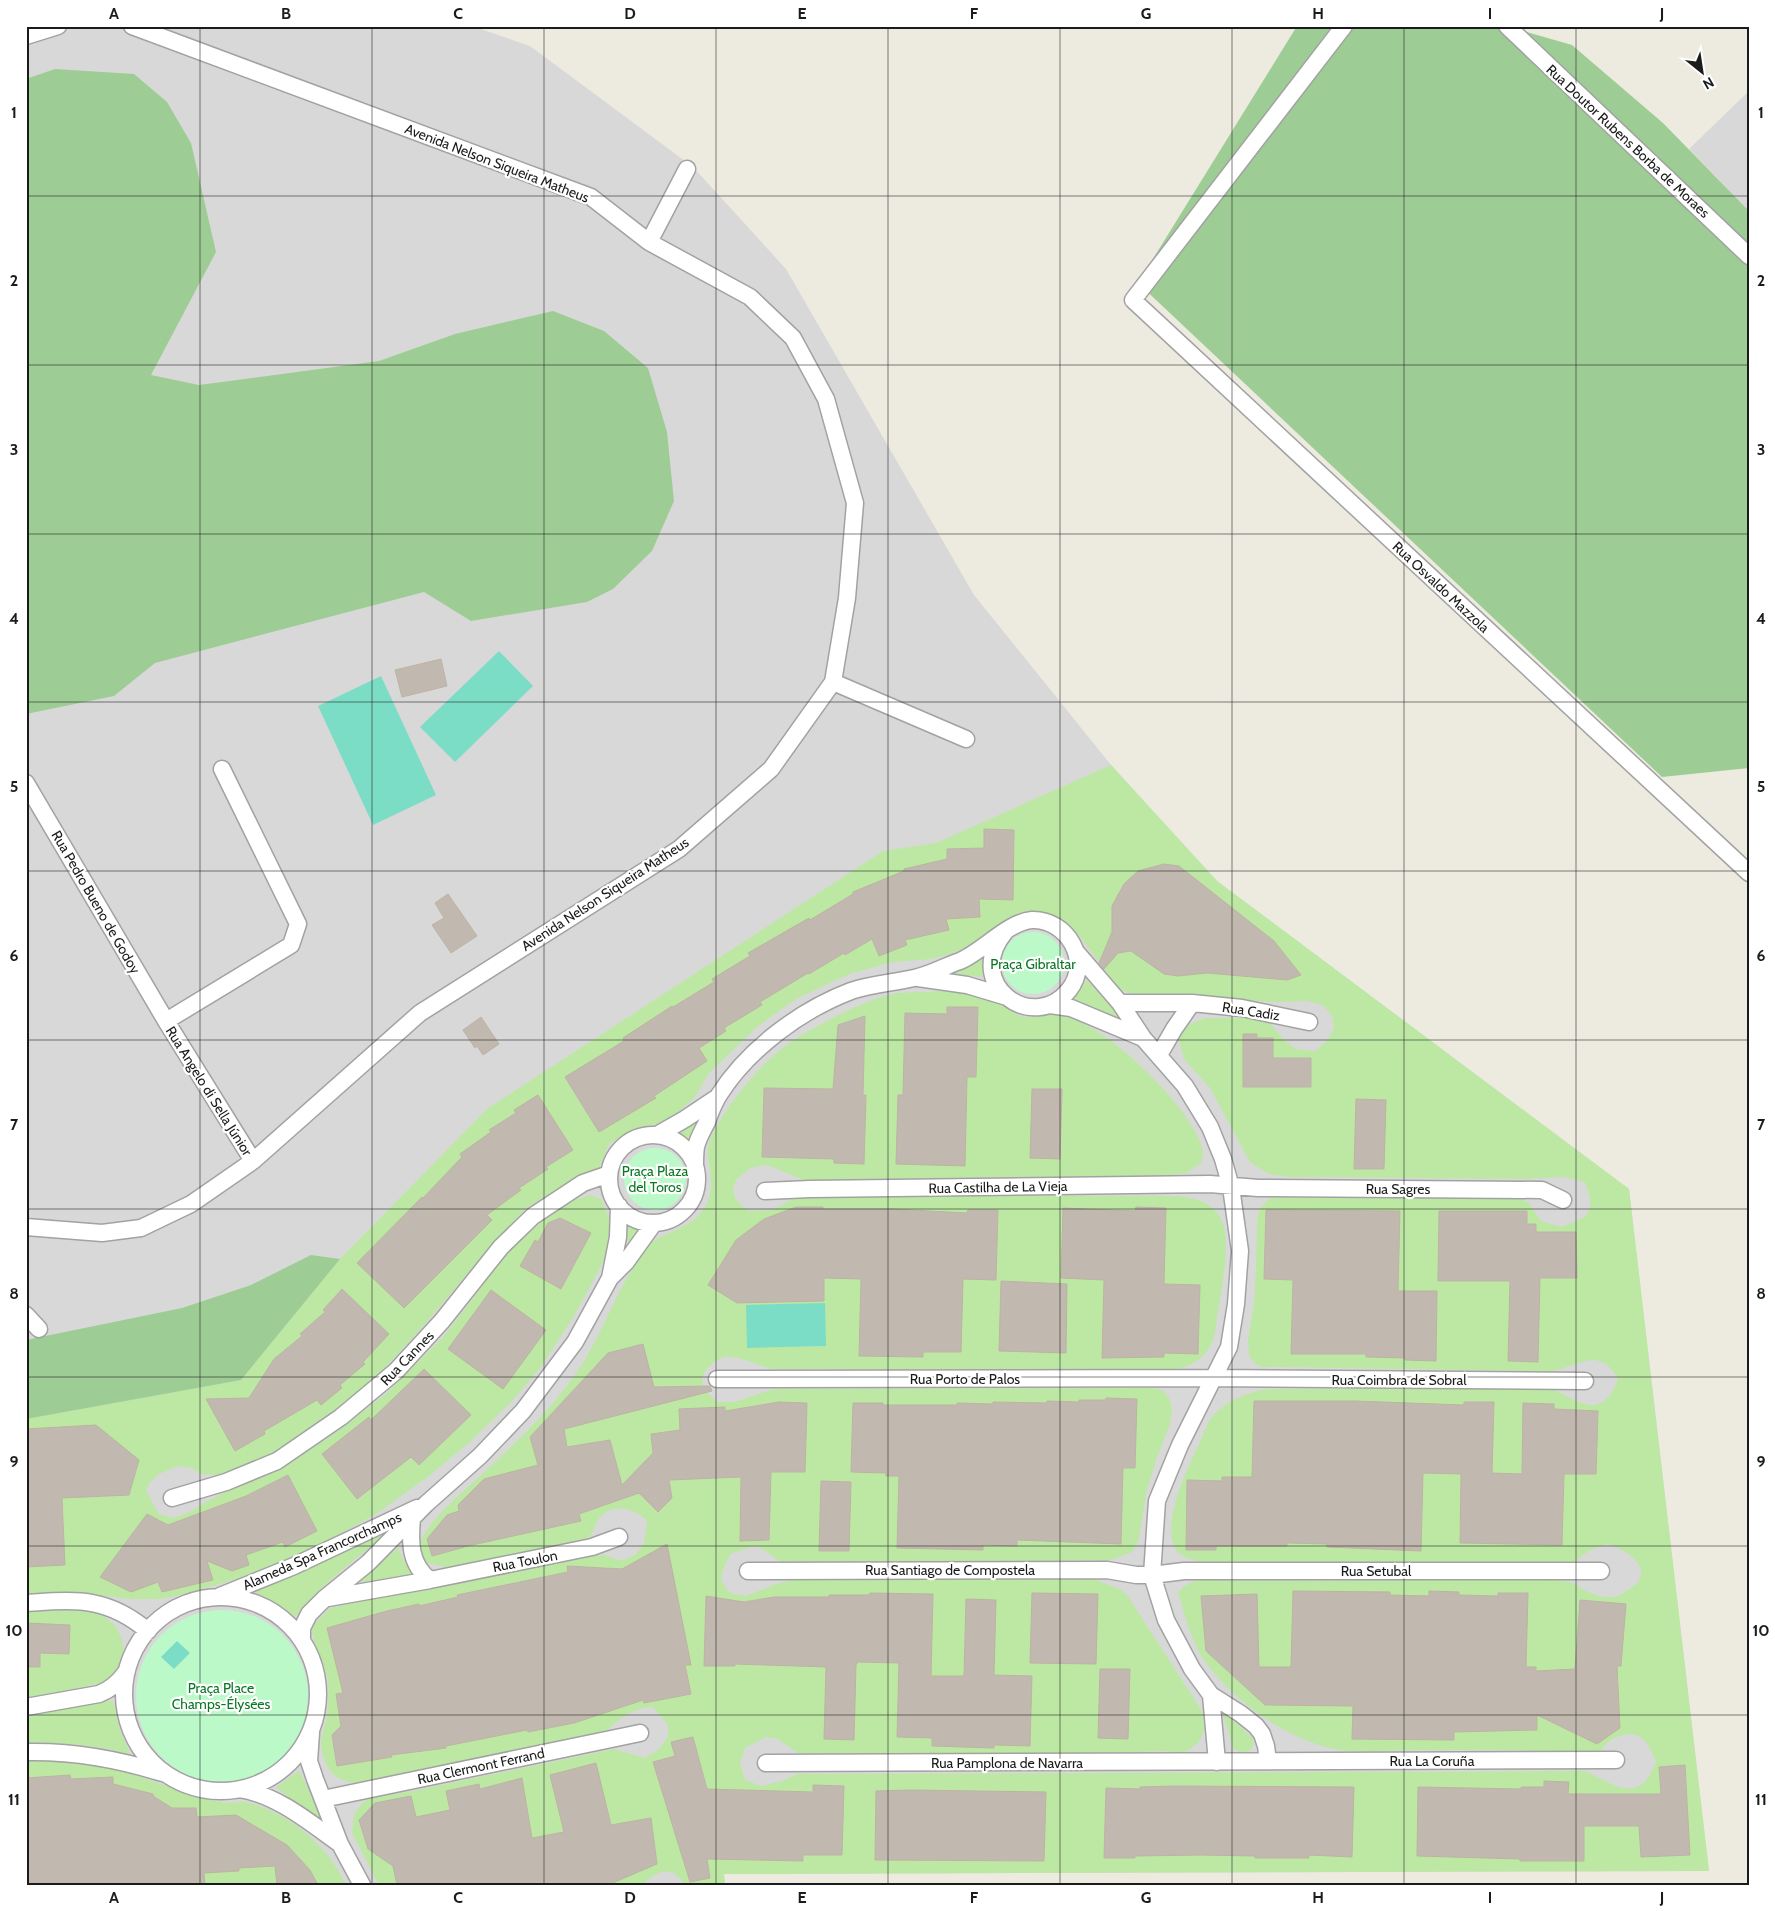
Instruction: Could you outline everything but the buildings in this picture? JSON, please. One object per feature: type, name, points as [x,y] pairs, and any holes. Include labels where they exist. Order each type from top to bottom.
[{"type":"street","points":[[27,35],[58,26]]},
{"type":"street","name":"Avenida Nelson Siqueira Matheus","points":[[26,1228],[102,1233],[141,1228],[191,1204],[253,1162],[420,1013],[680,849],[772,769],[832,682],[846,598],[855,503],[826,399],[792,338],[750,297],[649,242],[591,197],[132,26]]},
{"type":"street","name":"Rua Osvaldo Mazzola","points":[[1344,26],[1133,300],[1749,873]]},
{"type":"street","name":"Rua Doutor Rubens Borba de Moraes","points":[[1507,26],[1749,256]]},
{"type":"street","points":[[649,242],[687,169]]},
{"type":"street","points":[[832,682],[966,740]]},
{"type":"street","points":[[166,1021],[291,945],[298,924],[222,769]]},
{"type":"street","name":"Rua Pedro Bueno de Godoy","points":[[26,783],[166,1021]]},
{"type":"street","points":[[695,1166],[689,1154],[680,1144],[670,1138],[657,1135],[640,1137],[625,1145],[617,1153],[609,1174],[610,1191],[619,1206],[634,1219],[654,1222],[665,1221],[685,1209],[696,1188],[696,1145],[718,1097],[731,1078],[770,1039],[822,1003],[854,990],[886,982],[915,978],[963,959],[1017,924],[1032,920],[1047,922],[1060,928],[1071,939],[1077,953],[1120,1003],[1143,1038],[1185,1086],[1210,1127],[1223,1159],[1231,1187],[1240,1251],[1236,1304],[1229,1347],[1180,1445],[1158,1501],[1152,1575],[1166,1620],[1192,1669],[1211,1695],[1256,1726],[1262,1734],[1268,1761]]},
{"type":"street","points":[[1005,932],[997,942],[992,953],[991,965],[996,983],[1007,997],[1017,1004],[1028,1007],[1050,1005],[1071,1008],[1143,1038]]},
{"type":"street","points":[[1050,1005],[1070,989],[1076,978],[1077,953]]},
{"type":"street","points":[[915,978],[967,985],[1007,997]]},
{"type":"street","name":"Rua Cadiz","points":[[1120,1003],[1192,1003],[1242,1008],[1310,1022]]},
{"type":"street","points":[[1159,1055],[1192,1003]]},
{"type":"street","name":"Rua Angelo di Sella Júnior","points":[[166,1021],[253,1162]]},
{"type":"street","points":[[657,1135],[718,1097]]},
{"type":"street","name":"Rua Cannes","points":[[172,1498],[226,1482],[277,1461],[341,1418],[396,1371],[442,1321],[501,1247],[533,1216],[583,1183],[609,1174]]},
{"type":"street","name":"Rua Castilha de La Vieja","points":[[765,1191],[1210,1184],[1231,1187]]},
{"type":"street","name":"Rua Sagres","points":[[1231,1187],[1542,1190],[1563,1200]]},
{"type":"street","name":"Alameda Spa Francorchamps","points":[[610,1278],[618,1237],[619,1206]]},
{"type":"street","name":"Alameda Spa Francorchamps","points":[[302,1639],[302,1628],[309,1614],[325,1598],[368,1563],[426,1504],[480,1456],[523,1411],[575,1342],[610,1278],[626,1262],[654,1222]]},
{"type":"street","points":[[26,1315],[40,1329]]},
{"type":"street","name":"Rua Porto de Palos","points":[[717,1379],[1214,1378]]},
{"type":"street","name":"Rua Coimbra de Sobral","points":[[1214,1378],[1585,1381]]},
{"type":"street","name":"Alameda Spa Francorchamps","points":[[219,1597],[294,1566],[426,1504]]},
{"type":"street","points":[[412,1518],[410,1543],[414,1559],[424,1576],[430,1580]]},
{"type":"street","name":"Rua Toulon","points":[[325,1598],[430,1580],[592,1547],[619,1537]]},
{"type":"street","name":"Rua Santiago de Compostela","points":[[748,1571],[1107,1570],[1136,1575],[1152,1575]]},
{"type":"street","name":"Rua Setubal","points":[[1152,1575],[1184,1571],[1601,1571]]},
{"type":"street","points":[[26,1707],[99,1694],[110,1689],[119,1683],[137,1646],[148,1631],[158,1620],[189,1602],[219,1597],[243,1599],[266,1608],[286,1621],[302,1639],[311,1656],[316,1674],[318,1693],[316,1712],[311,1730],[309,1761],[340,1844],[362,1885]]},
{"type":"street","points":[[26,1603],[87,1602],[103,1604],[128,1615],[148,1631]]},
{"type":"street","points":[[126,1672],[124,1692],[131,1732],[154,1764],[170,1776]]},
{"type":"street","points":[[1211,1695],[1217,1762]]},
{"type":"street","points":[[239,1789],[267,1779],[280,1770],[298,1752],[311,1730]]},
{"type":"street","name":"Rua Clermont Ferrand","points":[[323,1800],[640,1733]]},
{"type":"street","points":[[26,1752],[59,1753],[127,1762],[170,1776],[194,1787],[215,1790],[239,1789],[258,1793],[276,1801],[340,1844]]},
{"type":"street","name":"Rua La Coruña","points":[[1248,1761],[1616,1760]]},
{"type":"street","name":"Rua Pamplona de Navarra","points":[[766,1763],[1248,1761]]},
{"type":"shaded area","points":[[26,26],[472,26],[530,46],[693,167],[786,269],[974,595],[1111,765],[1217,881],[1629,1189],[1709,1871],[724,1874],[725,1885],[26,1885]]},
{"type":"shaded area","points":[[1749,91],[1749,211],[1689,149]]},
{"type":"green space","points":[[1297,26],[1506,26],[1572,45],[1663,123],[1749,211],[1749,768],[1662,777],[1138,283]]},
{"type":"green space","points":[[55,69],[134,74],[167,102],[191,143],[216,252],[151,375],[199,385],[379,361],[455,334],[553,311],[604,331],[648,368],[667,432],[674,501],[652,551],[613,589],[587,602],[471,621],[424,592],[155,663],[114,696],[26,714],[26,79]]},
{"type":"green space","points":[[499,651],[533,686],[455,762],[420,727]]},
{"type":"green space","points":[[381,676],[436,795],[373,825],[318,706]]},
{"type":"green space","points":[[1111,765],[1217,881],[1629,1189],[1709,1871],[724,1874],[725,1885],[685,1885],[675,1874],[664,1872],[653,1876],[642,1885],[379,1885],[352,1833],[354,1814],[363,1802],[373,1797],[408,1792],[614,1749],[645,1758],[659,1749],[668,1737],[668,1725],[653,1707],[638,1709],[602,1734],[356,1783],[348,1782],[331,1772],[322,1753],[321,1742],[327,1715],[328,1681],[314,1641],[312,1626],[330,1608],[342,1605],[578,1557],[605,1555],[618,1560],[635,1555],[644,1544],[647,1521],[637,1513],[619,1508],[607,1511],[602,1515],[588,1538],[454,1569],[424,1562],[417,1549],[428,1528],[436,1518],[527,1431],[569,1383],[590,1351],[624,1284],[643,1252],[656,1239],[681,1228],[697,1218],[703,1210],[711,1190],[708,1145],[711,1137],[725,1112],[755,1074],[777,1052],[819,1025],[867,1002],[898,993],[962,992],[1000,1004],[1020,1016],[1029,1017],[1055,1014],[1070,1017],[1087,1025],[1140,1065],[1180,1109],[1199,1139],[1203,1152],[1201,1163],[1187,1173],[1162,1176],[839,1179],[806,1181],[767,1165],[750,1168],[736,1180],[733,1189],[736,1200],[748,1211],[773,1210],[796,1197],[808,1195],[1177,1196],[1195,1199],[1211,1207],[1220,1217],[1226,1238],[1225,1265],[1214,1336],[1208,1350],[1198,1360],[1184,1367],[1162,1371],[772,1369],[736,1358],[720,1358],[706,1369],[702,1379],[702,1384],[717,1402],[735,1402],[773,1389],[1152,1388],[1162,1390],[1169,1398],[1172,1408],[1170,1424],[1147,1490],[1138,1542],[1132,1552],[1111,1560],[791,1564],[780,1561],[754,1546],[730,1554],[721,1580],[728,1591],[746,1596],[776,1584],[794,1580],[1091,1578],[1120,1589],[1127,1595],[1202,1711],[1205,1727],[1199,1742],[1181,1753],[1166,1751],[1014,1755],[810,1756],[798,1753],[777,1739],[766,1737],[745,1748],[740,1763],[745,1780],[761,1786],[782,1781],[797,1774],[1585,1771],[1616,1786],[1634,1788],[1642,1784],[1649,1776],[1656,1762],[1653,1754],[1641,1737],[1631,1734],[1615,1738],[1595,1754],[1508,1750],[1357,1752],[1328,1747],[1307,1741],[1267,1720],[1232,1692],[1199,1653],[1178,1593],[1184,1586],[1197,1580],[1538,1579],[1569,1582],[1592,1594],[1612,1597],[1621,1594],[1636,1584],[1641,1570],[1638,1563],[1625,1552],[1607,1544],[1590,1550],[1574,1562],[1562,1564],[1217,1565],[1196,1561],[1178,1552],[1173,1541],[1171,1528],[1173,1512],[1183,1479],[1208,1424],[1213,1416],[1224,1406],[1253,1392],[1267,1389],[1552,1388],[1572,1399],[1590,1405],[1605,1400],[1612,1392],[1618,1379],[1611,1368],[1603,1362],[1596,1360],[1588,1360],[1551,1371],[1261,1367],[1254,1363],[1249,1356],[1248,1339],[1254,1303],[1257,1219],[1260,1208],[1270,1198],[1517,1196],[1529,1203],[1541,1221],[1562,1227],[1585,1217],[1590,1209],[1590,1198],[1585,1182],[1564,1177],[1526,1179],[1289,1177],[1269,1174],[1250,1162],[1210,1088],[1184,1059],[1179,1041],[1183,1027],[1205,1018],[1255,1018],[1267,1020],[1283,1039],[1296,1049],[1315,1051],[1328,1040],[1334,1027],[1332,1016],[1323,1005],[1306,1001],[1278,1002],[1146,996],[1129,993],[1118,988],[1079,935],[1068,924],[1049,914],[1034,911],[1012,916],[979,942],[953,953],[932,959],[893,962],[849,974],[796,999],[757,1027],[709,1073],[694,1098],[669,1120],[628,1132],[609,1144],[599,1168],[578,1177],[526,1208],[373,1381],[297,1439],[262,1461],[232,1472],[217,1475],[200,1474],[192,1468],[178,1466],[157,1475],[146,1491],[159,1514],[174,1518],[194,1510],[207,1501],[228,1491],[281,1469],[342,1428],[388,1392],[445,1335],[508,1252],[541,1222],[566,1203],[590,1195],[601,1199],[613,1227],[614,1237],[598,1272],[574,1316],[541,1367],[513,1400],[471,1441],[429,1476],[376,1514],[301,1553],[240,1578],[181,1595],[160,1599],[130,1599],[81,1593],[26,1593],[26,1419],[241,1380],[340,1259],[487,1109],[883,851],[936,843]]},
{"type":"green space","name":"Praça Gibraltar","points":[[1027,932],[1039,932],[1055,941],[1062,951],[1064,963],[1062,975],[1055,985],[1039,994],[1027,994],[1016,989],[1007,980],[1002,969],[1002,957],[1007,946],[1016,937]]},
{"type":"green space","points":[[985,958],[982,967],[983,977],[949,973]]},
{"type":"green space","points":[[1087,980],[1125,1023],[1071,998],[1078,993]]},
{"type":"green space","points":[[707,1108],[692,1146],[675,1133]]},
{"type":"green space","name":"Praça Plaza del Toros","points":[[655,1148],[672,1153],[677,1157],[681,1162],[686,1179],[681,1196],[677,1201],[672,1205],[655,1210],[638,1205],[633,1201],[629,1196],[624,1179],[629,1162],[633,1157],[638,1153]]},
{"type":"green space","points":[[626,1217],[646,1227],[628,1249]]},
{"type":"green space","points":[[311,1255],[340,1259],[241,1380],[26,1419],[26,1340],[182,1308],[251,1285]]},
{"type":"green space","points":[[825,1303],[826,1346],[747,1348],[746,1305]]},
{"type":"green space","points":[[392,1530],[353,1560],[317,1593],[295,1617],[253,1591],[293,1576]]},
{"type":"green space","points":[[398,1548],[405,1563],[416,1575],[359,1582]]},
{"type":"green space","points":[[73,1610],[99,1613],[115,1625],[121,1637],[124,1651],[117,1672],[101,1683],[26,1699],[26,1612]]},
{"type":"green space","name":"Praça Place Champs-Élysées","points":[[230,1610],[247,1613],[263,1620],[277,1629],[289,1641],[305,1671],[308,1696],[307,1713],[302,1729],[289,1751],[277,1763],[247,1779],[214,1782],[197,1779],[181,1772],[167,1763],[155,1751],[139,1721],[136,1688],[139,1671],[146,1655],[155,1641],[167,1629],[197,1613]]},
{"type":"green space","points":[[177,1641],[190,1653],[174,1669],[161,1657]]},
{"type":"green space","points":[[111,1701],[114,1703],[120,1731],[129,1754],[78,1745],[26,1743],[26,1714]]},
{"type":"green space","points":[[1221,1707],[1253,1739],[1250,1751],[1242,1753],[1233,1748]]},
{"type":"green space","points":[[26,1762],[99,1766],[125,1772],[210,1800],[227,1803],[246,1802],[262,1807],[292,1822],[318,1844],[339,1871],[346,1885],[26,1885]]},
{"type":"green space","points":[[299,1771],[322,1815],[321,1819],[317,1820],[276,1787]]}]
